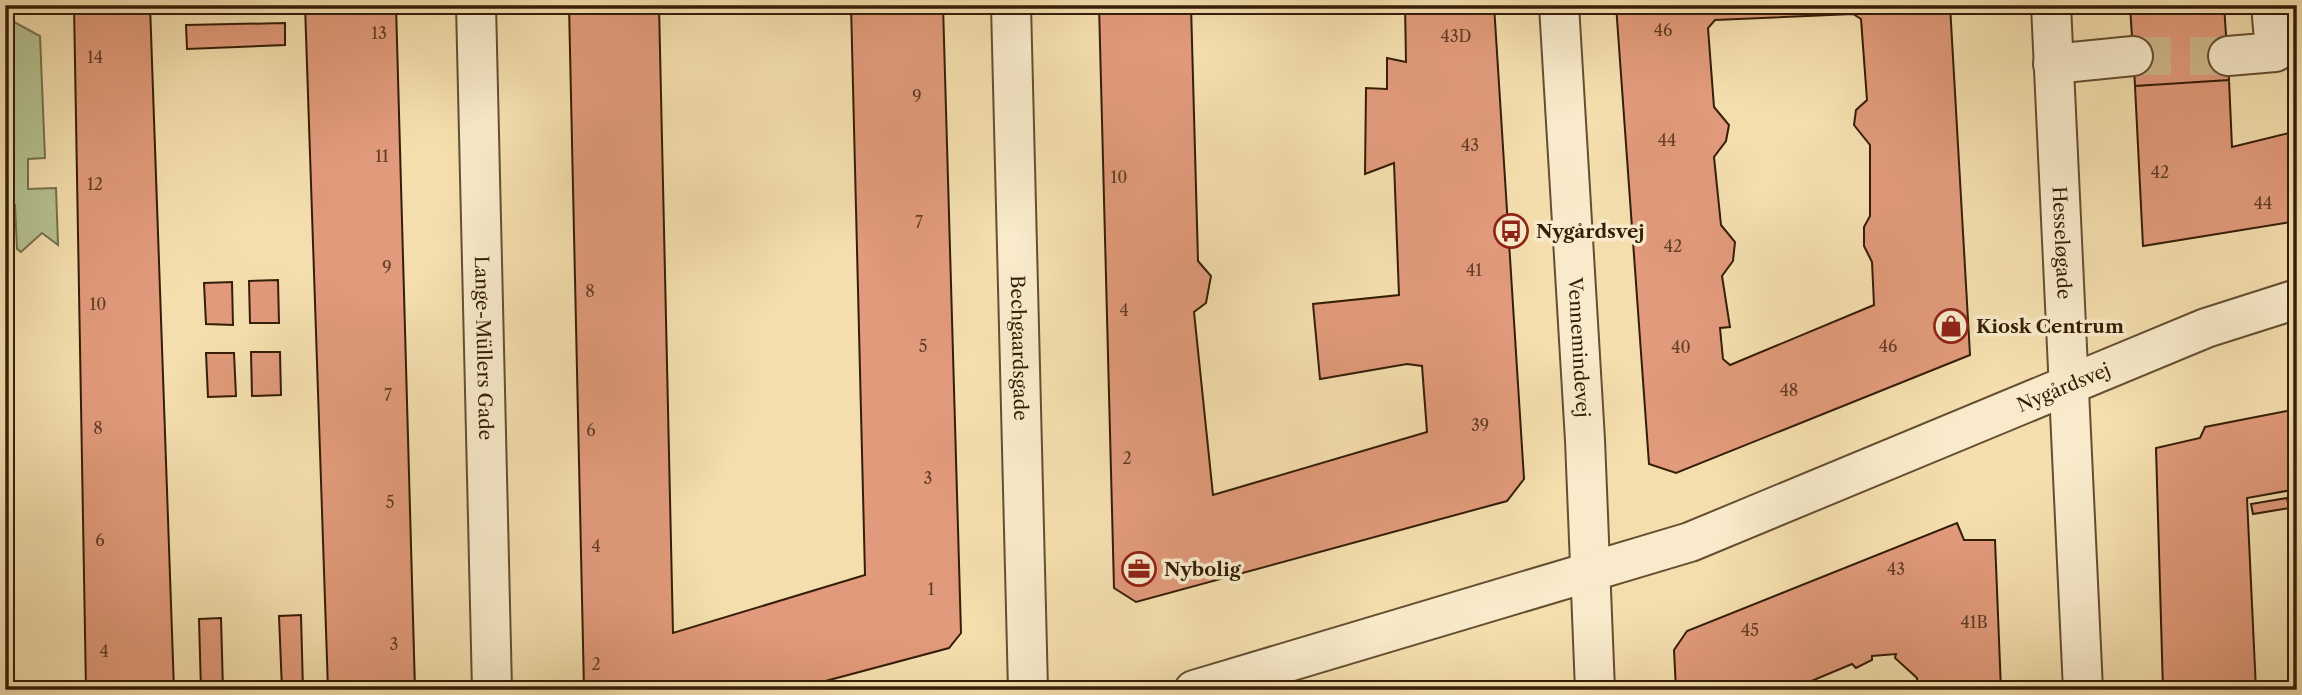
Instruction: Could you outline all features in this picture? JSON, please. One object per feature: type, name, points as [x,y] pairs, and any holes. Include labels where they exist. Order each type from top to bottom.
[{"type":"street","name":"Lange-Müllers Gade","points":[[476,5],[492,690]]},
{"type":"street","name":"Bechgaardsgade","points":[[1010,5],[1028,690]]},
{"type":"street","name":"Vennemindevej","points":[[1559,5],[1591,572],[1595,690]]},
{"type":"street","name":"Hesseløgade","points":[[2051,5],[2083,690]]},
{"type":"street","points":[[2228,56],[2275,52],[2271,5]]},
{"type":"street","points":[[2053,64],[2133,57]]},
{"type":"street","name":"Nygårdsvej","points":[[1194,690],[1690,542],[2207,328],[2297,299]]},
{"type":"green space","points":[[5,17],[40,36],[45,158],[28,159],[28,189],[56,188],[58,245],[42,233],[21,252],[17,249],[15,205],[5,201]]},
{"type":"building","points":[[74,5],[150,5],[174,690],[86,690]]},
{"type":"building","points":[[305,5],[396,5],[415,690],[328,690]]},
{"type":"building","points":[[569,5],[659,5],[673,633],[865,575],[851,5],[943,5],[961,633],[949,648],[792,690],[584,690]]},
{"type":"building","points":[[1099,5],[1191,5],[1198,261],[1211,276],[1206,303],[1194,312],[1213,495],[1427,432],[1422,366],[1407,364],[1320,379],[1313,304],[1399,295],[1394,163],[1365,174],[1366,88],[1387,89],[1387,58],[1406,62],[1405,5],[1494,5],[1524,479],[1507,501],[1136,602],[1114,588]]},
{"type":"building","points":[[1616,5],[1950,5],[1970,355],[1676,473],[1649,464]],"holes":[[[1853,14],[1861,19],[1867,100],[1856,110],[1854,125],[1870,145],[1870,216],[1864,227],[1864,246],[1872,262],[1874,305],[1730,365],[1723,359],[1720,328],[1730,327],[1722,276],[1733,261],[1735,242],[1721,225],[1714,157],[1726,141],[1729,125],[1714,107],[1708,28],[1715,20]]]},
{"type":"building","points":[[2130,5],[2224,5],[2229,80],[2135,86]]},
{"type":"building","points":[[285,23],[285,45],[187,49],[186,25]]},
{"type":"building","points":[[2229,80],[2232,147],[2297,131],[2297,221],[2143,246],[2135,86]]},
{"type":"building","points":[[278,280],[279,323],[250,323],[249,281]]},
{"type":"building","points":[[232,282],[233,325],[206,324],[204,283]]},
{"type":"building","points":[[251,352],[280,352],[281,395],[252,396]]},
{"type":"building","points":[[206,353],[234,353],[236,396],[208,397]]},
{"type":"building","points":[[2297,409],[2297,489],[2247,498],[2256,690],[2163,690],[2156,448],[2200,438],[2205,427]]},
{"type":"building","points":[[2287,498],[2289,508],[2253,514],[2251,504]]},
{"type":"building","points":[[1957,523],[1964,540],[1995,540],[2001,690],[1918,690],[1917,678],[1895,658],[1896,654],[1872,656],[1872,660],[1856,668],[1852,664],[1790,690],[1676,690],[1674,650],[1687,631]]},
{"type":"building","points":[[301,615],[303,690],[282,690],[279,616]]},
{"type":"building","points":[[221,618],[223,690],[201,690],[199,619]]},
{"type":"tunnel","points":[[2133,56],[2228,56]]},
{"type":"place","name":"Nygårdsvej","points":[[1511,231]]},
{"type":"place","name":"Kiosk Centrum","points":[[1951,326]]},
{"type":"place","name":"Nybolig","points":[[1139,569]]}]
